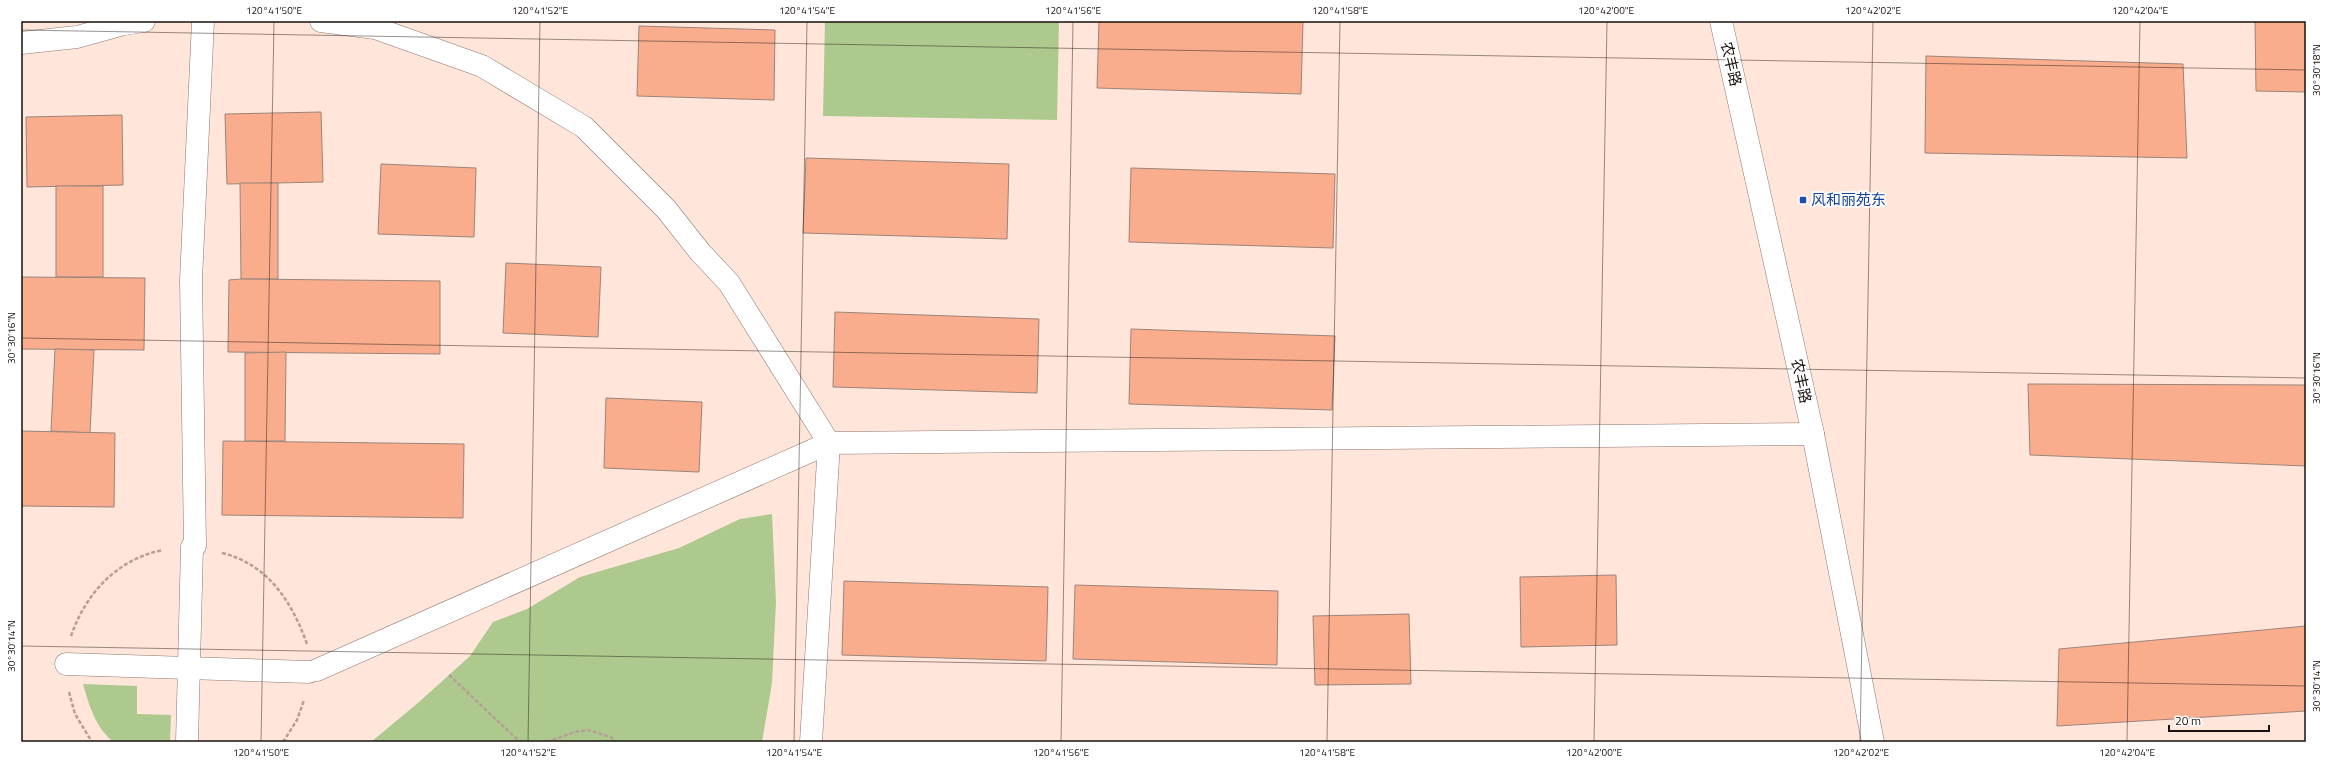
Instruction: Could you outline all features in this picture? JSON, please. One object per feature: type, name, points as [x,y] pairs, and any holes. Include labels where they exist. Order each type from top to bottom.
[{"type":"street","points":[[21,43],[76,37],[124,24],[144,21]]},
{"type":"street","points":[[187,742],[194,547],[191,280],[203,21]]},
{"type":"street","points":[[321,21],[375,28],[482,66],[584,127],[666,209],[700,252],[729,283],[828,443],[811,742]]},
{"type":"street","name":"农丰路","points":[[1721,21],[1813,434],[1873,742]]},
{"type":"street","points":[[66,664],[313,671],[828,443],[1813,434]]},
{"type":"path","points":[[283,742],[297,720],[313,671]]},
{"type":"path","points":[[449,675],[520,742]]},
{"type":"path","points":[[547,742],[575,732],[588,730],[611,737],[615,742]]},
{"type":"green space","points":[[825,21],[1059,21],[1057,120],[823,116]]},
{"type":"green space","points":[[772,514],[776,602],[772,683],[762,742],[371,742],[419,702],[470,656],[493,622],[527,609],[580,577],[679,548],[740,519]]},
{"type":"green space","points":[[83,684],[137,686],[137,714],[171,715],[170,742],[114,742],[102,730],[94,716]]},
{"type":"building","points":[[1099,21],[1303,21],[1301,94],[1097,88]]},
{"type":"building","points":[[2255,21],[2306,21],[2306,92],[2256,91]]},
{"type":"building","points":[[639,26],[775,30],[774,100],[637,96]]},
{"type":"building","points":[[1926,56],[2183,64],[2187,158],[1925,153]]},
{"type":"building","points":[[321,112],[323,182],[227,184],[225,114]]},
{"type":"building","points":[[122,115],[123,185],[27,187],[26,117]]},
{"type":"building","points":[[806,158],[1009,164],[1007,239],[803,233]]},
{"type":"building","points":[[381,164],[476,168],[474,237],[378,234]]},
{"type":"building","points":[[1131,168],[1335,174],[1333,248],[1129,242]]},
{"type":"building","points":[[240,183],[278,183],[278,279],[241,279]]},
{"type":"building","points":[[56,186],[103,186],[103,277],[56,277]]},
{"type":"building","points":[[506,263],[601,267],[598,337],[503,333]]},
{"type":"building","points":[[21,277],[145,278],[144,350],[21,349]]},
{"type":"building","points":[[229,280],[440,281],[440,354],[228,352]]},
{"type":"building","points":[[835,312],[1039,319],[1037,393],[833,387]]},
{"type":"building","points":[[1131,329],[1335,336],[1332,410],[1129,404]]},
{"type":"building","points":[[55,349],[94,350],[90,433],[51,431]]},
{"type":"building","points":[[286,352],[285,441],[245,441],[245,353]]},
{"type":"building","points":[[2028,384],[2306,385],[2306,466],[2030,455]]},
{"type":"building","points":[[606,398],[702,402],[699,472],[604,468]]},
{"type":"building","points":[[21,431],[115,433],[114,507],[21,506]]},
{"type":"building","points":[[223,441],[464,444],[463,518],[222,515]]},
{"type":"building","points":[[1616,575],[1617,645],[1521,647],[1520,577]]},
{"type":"building","points":[[844,581],[1048,587],[1046,661],[842,655]]},
{"type":"building","points":[[1075,585],[1278,591],[1277,665],[1073,659]]},
{"type":"building","points":[[1409,614],[1411,684],[1315,685],[1313,616]]},
{"type":"building","points":[[2306,626],[2306,711],[2057,726],[2059,649]]},
{"type":"place","name":"风和丽苑东","points":[[1803,200]]}]
